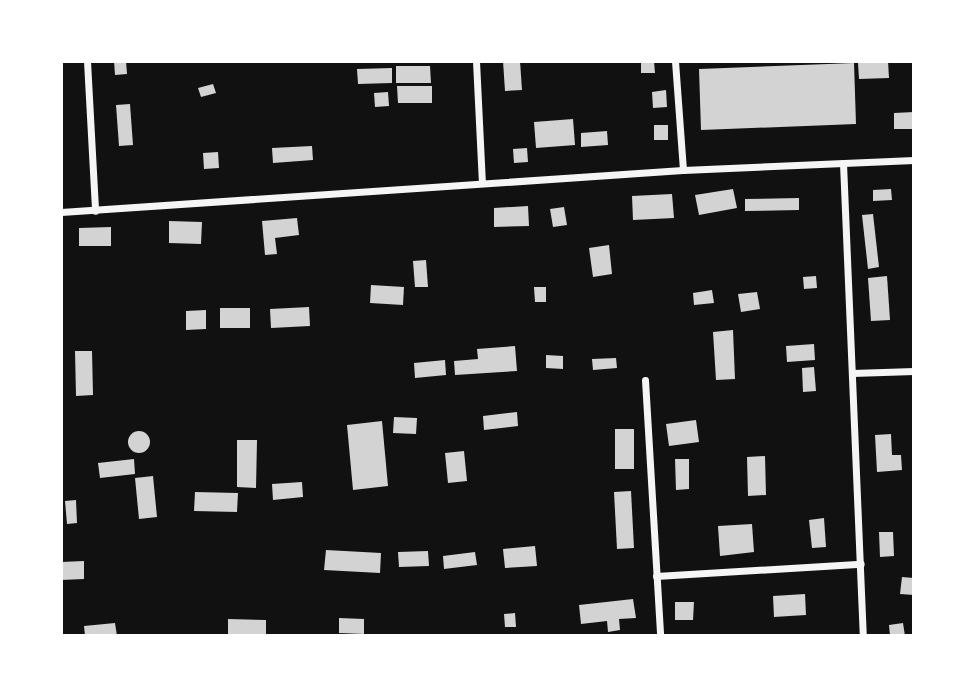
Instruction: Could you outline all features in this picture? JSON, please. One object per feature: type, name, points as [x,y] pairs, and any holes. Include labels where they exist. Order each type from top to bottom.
[{"type":"street","points":[[88,61],[95,211]]},
{"type":"street","points":[[476,61],[482,183]]},
{"type":"street","points":[[675,61],[683,170]]},
{"type":"street","points":[[61,212],[683,170],[914,160]]},
{"type":"street","points":[[843,163],[863,636]]},
{"type":"street","points":[[852,373],[914,371]]},
{"type":"street","points":[[645,380],[660,636]]},
{"type":"street","points":[[656,576],[861,564]]},
{"type":"building","points":[[114,61],[126,61],[127,74],[115,75]]},
{"type":"building","points":[[503,61],[520,61],[522,90],[505,91]]},
{"type":"building","points":[[641,61],[654,61],[655,73],[641,73]]},
{"type":"building","points":[[888,61],[889,78],[859,79],[858,63]]},
{"type":"building","points":[[854,63],[856,124],[701,130],[699,69]]},
{"type":"building","points":[[396,66],[430,66],[431,83],[396,83]]},
{"type":"building","points":[[392,68],[392,83],[358,84],[357,69]]},
{"type":"building","points":[[213,84],[216,93],[201,97],[198,88]]},
{"type":"building","points":[[397,86],[432,86],[432,103],[398,103]]},
{"type":"building","points":[[666,90],[667,107],[653,108],[652,92]]},
{"type":"building","points":[[388,92],[389,106],[375,107],[374,93]]},
{"type":"building","points":[[130,104],[133,145],[119,146],[116,105]]},
{"type":"building","points":[[914,112],[914,129],[894,129],[894,113]]},
{"type":"building","points":[[573,119],[575,145],[536,148],[534,122]]},
{"type":"building","points":[[654,125],[668,125],[668,140],[654,140]]},
{"type":"building","points":[[607,131],[608,145],[581,147],[581,133]]},
{"type":"building","points":[[312,146],[313,160],[273,163],[272,148]]},
{"type":"building","points":[[527,148],[528,162],[514,163],[513,149]]},
{"type":"building","points":[[218,152],[219,168],[204,169],[203,153]]},
{"type":"building","points":[[733,189],[737,208],[699,215],[695,195]]},
{"type":"building","points":[[891,189],[892,200],[873,201],[873,190]]},
{"type":"building","points":[[672,194],[674,218],[633,220],[632,196]]},
{"type":"building","points":[[799,198],[799,210],[745,211],[745,199]]},
{"type":"building","points":[[528,206],[529,226],[494,227],[494,208]]},
{"type":"building","points":[[564,207],[567,225],[553,227],[550,209]]},
{"type":"building","points":[[873,214],[879,267],[868,269],[862,215]]},
{"type":"building","points":[[297,218],[299,235],[275,238],[277,254],[265,255],[262,221]]},
{"type":"building","points":[[169,221],[202,222],[201,244],[169,243]]},
{"type":"building","points":[[111,227],[111,246],[79,246],[79,228]]},
{"type":"building","points":[[609,245],[612,274],[593,277],[589,248]]},
{"type":"building","points":[[426,260],[428,287],[415,287],[413,261]]},
{"type":"building","points":[[816,276],[817,288],[804,289],[803,277]]},
{"type":"building","points":[[887,276],[890,320],[871,321],[868,278]]},
{"type":"building","points":[[371,285],[404,287],[403,305],[370,303]]},
{"type":"building","points":[[534,287],[546,287],[546,302],[535,302]]},
{"type":"building","points":[[712,290],[714,303],[694,305],[693,293]]},
{"type":"building","points":[[757,292],[760,309],[741,312],[738,294]]},
{"type":"building","points":[[309,307],[310,326],[271,328],[270,309]]},
{"type":"building","points":[[220,308],[250,308],[250,328],[220,328]]},
{"type":"building","points":[[206,310],[206,329],[186,330],[186,311]]},
{"type":"building","points":[[733,330],[735,379],[716,380],[713,332]]},
{"type":"building","points":[[814,344],[815,360],[787,362],[786,346]]},
{"type":"building","points":[[515,346],[517,371],[455,375],[454,361],[478,359],[477,349]]},
{"type":"building","points":[[75,351],[92,351],[93,395],[76,396]]},
{"type":"building","points":[[546,355],[563,356],[563,369],[546,368]]},
{"type":"building","points":[[616,358],[617,368],[593,370],[592,359]]},
{"type":"building","points":[[445,360],[446,375],[415,378],[414,363]]},
{"type":"building","points":[[814,367],[816,391],[803,392],[802,368]]},
{"type":"building","points":[[517,412],[518,426],[484,430],[483,416]]},
{"type":"building","points":[[394,417],[417,418],[416,434],[393,433]]},
{"type":"building","points":[[696,420],[699,442],[669,446],[666,424]]},
{"type":"building","points":[[382,421],[388,486],[353,490],[347,425]]},
{"type":"building","points":[[615,429],[634,429],[634,469],[615,469]]},
{"type":"building","points":[[139,431],[147,434],[150,442],[147,450],[139,453],[131,450],[128,442],[131,434]]},
{"type":"building","points":[[891,434],[892,455],[901,455],[902,470],[877,472],[875,435]]},
{"type":"building","points":[[237,440],[257,440],[256,488],[237,487]]},
{"type":"building","points":[[464,451],[467,481],[448,483],[445,453]]},
{"type":"building","points":[[765,456],[766,495],[748,496],[747,457]]},
{"type":"building","points":[[134,459],[135,474],[100,478],[98,463]]},
{"type":"building","points":[[675,459],[689,459],[689,489],[676,490]]},
{"type":"building","points":[[153,476],[157,517],[139,519],[135,478]]},
{"type":"building","points":[[302,482],[303,497],[273,500],[272,484]]},
{"type":"building","points":[[631,491],[634,548],[617,549],[614,492]]},
{"type":"building","points":[[195,492],[238,493],[237,512],[194,511]]},
{"type":"building","points":[[76,500],[77,523],[67,524],[65,501]]},
{"type":"building","points":[[824,518],[826,547],[812,548],[809,520]]},
{"type":"building","points":[[752,524],[754,552],[720,556],[718,526]]},
{"type":"building","points":[[879,532],[893,532],[894,556],[880,557]]},
{"type":"building","points":[[535,546],[537,566],[505,568],[503,549]]},
{"type":"building","points":[[326,550],[381,553],[380,573],[324,570]]},
{"type":"building","points":[[428,551],[429,566],[399,567],[398,552]]},
{"type":"building","points":[[475,552],[477,565],[444,569],[443,556]]},
{"type":"building","points":[[84,561],[84,579],[61,580],[61,562]]},
{"type":"building","points":[[902,577],[914,578],[914,595],[900,594]]},
{"type":"building","points":[[805,594],[806,615],[774,617],[773,596]]},
{"type":"building","points":[[633,599],[636,618],[619,619],[620,630],[608,632],[607,621],[581,624],[579,605]]},
{"type":"building","points":[[675,602],[694,602],[693,620],[675,620]]},
{"type":"building","points":[[515,613],[516,627],[505,627],[504,614]]},
{"type":"building","points":[[339,618],[364,619],[364,634],[339,633]]},
{"type":"building","points":[[228,619],[266,620],[266,635],[228,635]]},
{"type":"building","points":[[115,623],[117,636],[85,636],[84,626]]},
{"type":"building","points":[[903,623],[905,636],[890,636],[889,625]]}]
